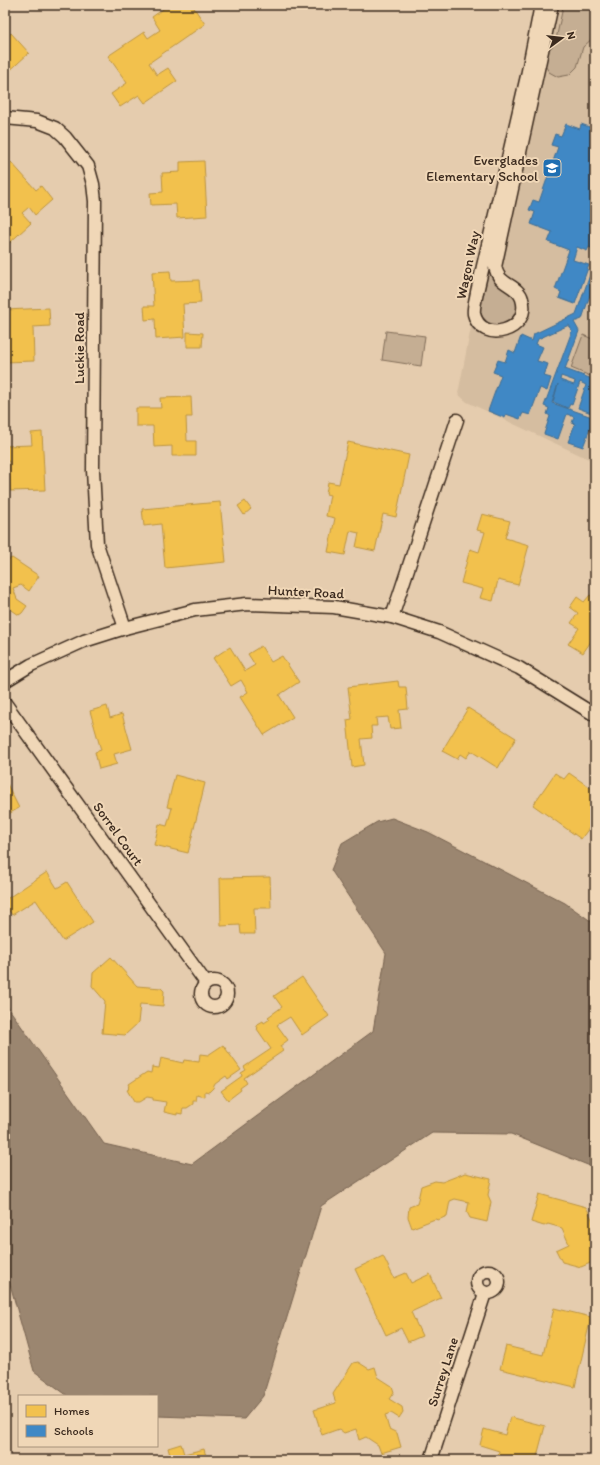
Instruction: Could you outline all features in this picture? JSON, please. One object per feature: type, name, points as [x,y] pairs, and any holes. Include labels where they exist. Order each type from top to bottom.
[{"type":"street","name":"Wagon Way","points":[[541,5],[525,83],[477,292],[474,312],[477,322],[484,328],[491,331],[501,331],[511,328],[518,323],[522,316],[524,307],[522,298],[518,291],[499,277],[495,267],[552,5]]},
{"type":"street","name":"Luckie Road","points":[[5,118],[37,121],[55,128],[79,153],[88,166],[93,184],[95,201],[93,470],[97,544],[125,628]]},
{"type":"street","points":[[392,617],[457,420]]},
{"type":"street","name":"Hunter Road","points":[[5,681],[31,666],[84,641],[125,628],[196,610],[247,604],[334,607],[392,617],[439,632],[519,668],[595,715]]},
{"type":"street","name":"Sorrel Court","points":[[5,703],[206,983]]},
{"type":"street","name":"Surrey Lane","points":[[431,1460],[485,1293]]},
{"type":"shaded area","name":"Everglades Elementary School","points":[[541,5],[589,5],[595,7],[595,462],[467,402],[458,394],[474,312]]},
{"type":"shaded area","points":[[565,5],[595,5],[595,36],[583,47],[577,67],[569,75],[558,77],[549,72],[544,62],[547,51],[555,44],[563,7]]},
{"type":"shaded area","points":[[491,271],[510,288],[518,301],[519,309],[516,316],[503,325],[489,323],[483,317],[479,307],[488,272]]},
{"type":"shaded area","points":[[386,331],[425,336],[421,366],[382,360]]},
{"type":"shaded area","points":[[583,335],[595,340],[595,378],[571,368]]},
{"type":"shaded area","points":[[392,818],[428,832],[565,903],[595,924],[595,1168],[511,1134],[432,1133],[321,1206],[263,1396],[244,1419],[158,1416],[158,1395],[67,1395],[34,1371],[5,1266],[5,1003],[104,1144],[192,1164],[373,1031],[386,953],[331,870],[342,843],[377,822]]},
{"type":"building: Homes","points":[[169,5],[192,5],[205,24],[149,63],[157,75],[168,68],[177,81],[145,103],[139,95],[120,107],[111,94],[127,83],[108,56],[144,32],[148,38],[160,30],[152,17]]},
{"type":"building: Homes","points":[[11,33],[29,53],[5,75],[5,39]]},
{"type":"building: Homes","points":[[204,161],[207,216],[177,218],[176,204],[151,205],[150,193],[163,192],[162,173],[180,172],[180,162]]},
{"type":"building: Homes","points":[[11,162],[36,190],[41,186],[52,200],[35,215],[29,207],[22,213],[31,223],[5,247],[5,167]]},
{"type":"building: Homes","points":[[170,271],[171,281],[199,280],[201,303],[183,304],[185,337],[156,339],[155,319],[145,320],[144,306],[154,306],[152,272]]},
{"type":"building: Homes","points":[[49,308],[50,326],[33,327],[34,361],[5,362],[5,310]]},
{"type":"building: Homes","points":[[187,332],[203,333],[202,347],[187,347]]},
{"type":"building: Homes","points":[[191,397],[192,417],[186,417],[187,441],[196,441],[196,456],[172,456],[172,446],[154,447],[153,426],[136,426],[136,408],[161,408],[160,398]]},
{"type":"building: Homes","points":[[42,432],[45,490],[10,491],[9,461],[5,462],[5,446],[32,445],[31,433]]},
{"type":"building: Homes","points":[[348,442],[409,455],[396,517],[383,514],[375,551],[356,547],[359,533],[350,531],[345,555],[328,552],[335,518],[326,516],[330,495],[326,494],[328,482],[339,484]]},
{"type":"building: Homes","points":[[245,501],[251,509],[244,515],[238,506]]},
{"type":"building: Homes","points":[[220,502],[226,562],[165,568],[161,524],[144,526],[142,509]]},
{"type":"building: Homes","points":[[482,514],[510,521],[505,538],[529,545],[518,585],[498,580],[493,601],[480,598],[483,589],[461,583],[470,549],[479,552],[485,532],[477,530]]},
{"type":"building: Homes","points":[[12,558],[39,576],[29,591],[21,585],[13,588],[17,599],[27,606],[19,615],[9,608],[5,614],[5,561]]},
{"type":"building: Homes","points":[[590,595],[595,598],[595,642],[592,640],[583,653],[568,644],[579,628],[571,623],[578,613],[570,607],[577,597],[584,602]]},
{"type":"building: Homes","points":[[261,646],[271,662],[282,656],[299,682],[279,695],[293,717],[264,735],[240,697],[248,692],[241,680],[231,686],[213,658],[230,647],[245,671],[255,665],[248,654]]},
{"type":"building: Homes","points":[[398,681],[399,687],[406,687],[408,709],[399,710],[401,728],[390,729],[388,717],[376,718],[377,726],[371,726],[372,738],[361,739],[364,765],[352,767],[347,720],[352,719],[348,687]]},
{"type":"building: Homes","points":[[107,706],[110,718],[122,714],[132,749],[114,754],[117,764],[99,769],[95,752],[101,750],[90,711]]},
{"type":"building: Homes","points":[[468,708],[516,738],[498,768],[471,751],[466,758],[460,754],[457,759],[442,751]]},
{"type":"building: Homes","points":[[555,773],[564,779],[569,773],[595,791],[595,807],[591,813],[595,815],[595,820],[581,839],[533,805]]},
{"type":"building: Homes","points":[[175,775],[205,783],[188,853],[154,845],[159,824],[167,826],[172,808],[167,807]]},
{"type":"building: Homes","points":[[7,784],[19,808],[5,816],[5,786]]},
{"type":"building: Homes","points":[[47,872],[57,888],[67,882],[93,922],[63,941],[36,900],[12,915],[5,905],[5,900]]},
{"type":"building: Homes","points":[[270,877],[271,908],[254,908],[255,934],[241,934],[240,925],[221,926],[220,878]]},
{"type":"building: Homes","points":[[111,957],[137,986],[161,988],[164,991],[163,1006],[140,1004],[138,1023],[125,1035],[102,1033],[105,1001],[92,986],[93,973]]},
{"type":"building: Homes","points":[[302,977],[329,1016],[302,1035],[290,1017],[277,1025],[288,1040],[280,1046],[283,1051],[244,1078],[247,1083],[240,1088],[241,1090],[228,1100],[221,1091],[242,1076],[241,1073],[246,1070],[244,1067],[271,1049],[257,1029],[258,1028],[256,1025],[263,1021],[264,1023],[270,1019],[268,1017],[282,1007],[274,996]]},
{"type":"building: Homes","points":[[223,1045],[241,1070],[228,1079],[226,1076],[215,1084],[209,1092],[205,1091],[205,1097],[197,1095],[196,1101],[193,1101],[193,1104],[187,1108],[183,1108],[182,1114],[177,1113],[177,1115],[164,1112],[166,1102],[153,1100],[153,1098],[147,1097],[139,1102],[134,1102],[127,1090],[130,1086],[129,1084],[147,1072],[151,1073],[152,1067],[159,1068],[161,1058],[183,1063],[184,1060],[199,1062],[200,1054],[208,1055]]},
{"type":"building: Homes","points":[[465,1173],[491,1179],[488,1195],[491,1202],[487,1222],[470,1218],[467,1212],[469,1202],[455,1199],[450,1201],[447,1216],[412,1228],[408,1217],[409,1207],[417,1204],[421,1186],[435,1181],[442,1182]]},
{"type":"building: Homes","points":[[539,1194],[586,1207],[595,1225],[595,1261],[581,1267],[562,1262],[556,1250],[569,1244],[562,1228],[548,1224],[544,1226],[531,1222]]},
{"type":"building: Homes","points":[[383,1256],[394,1278],[406,1273],[411,1283],[430,1274],[441,1298],[411,1312],[422,1336],[408,1342],[401,1328],[386,1335],[355,1269]]},
{"type":"building: Homes","points":[[554,1308],[591,1317],[575,1387],[500,1369],[506,1346],[543,1355]]},
{"type":"building: Homes","points":[[358,1362],[369,1369],[375,1367],[378,1377],[392,1386],[394,1392],[389,1399],[402,1407],[403,1412],[399,1418],[391,1413],[385,1415],[389,1429],[397,1433],[401,1447],[381,1453],[378,1445],[366,1437],[359,1440],[356,1429],[344,1433],[339,1429],[322,1435],[314,1410],[336,1403],[333,1394],[353,1363]]},
{"type":"building: Homes","points":[[510,1417],[545,1426],[536,1460],[497,1460],[499,1451],[480,1445],[484,1429],[505,1435]]},
{"type":"building: Homes","points":[[181,1444],[184,1454],[204,1449],[207,1460],[166,1460],[171,1459],[168,1448]]},
{"type":"building: Schools","points":[[566,124],[580,129],[581,124],[595,129],[593,135],[595,135],[595,250],[589,247],[587,251],[577,247],[573,260],[589,265],[575,304],[559,298],[561,292],[555,289],[569,250],[548,242],[552,232],[531,224],[535,212],[529,210],[533,200],[539,202],[558,147],[551,145],[555,134],[561,136]]},
{"type":"building: Schools","points":[[595,261],[595,280],[582,319],[574,322],[579,331],[565,369],[595,380],[595,412],[594,414],[578,408],[586,385],[580,382],[572,405],[570,404],[568,408],[553,402],[558,384],[552,403],[595,418],[595,425],[592,423],[583,447],[568,442],[575,424],[572,423],[574,417],[567,414],[558,439],[544,434],[550,416],[547,414],[549,408],[544,406],[572,331],[569,325],[538,339],[536,344],[543,347],[537,361],[548,364],[544,376],[551,378],[547,391],[540,388],[530,415],[523,413],[520,419],[506,414],[505,418],[488,411],[501,375],[493,372],[498,360],[505,362],[509,350],[515,353],[521,336],[532,341],[534,334],[576,314]],"holes":[[[561,376],[575,381],[574,385],[560,380]]]},
{"type":"place","name":"Everglades Elementary School","points":[[552,168]]}]
